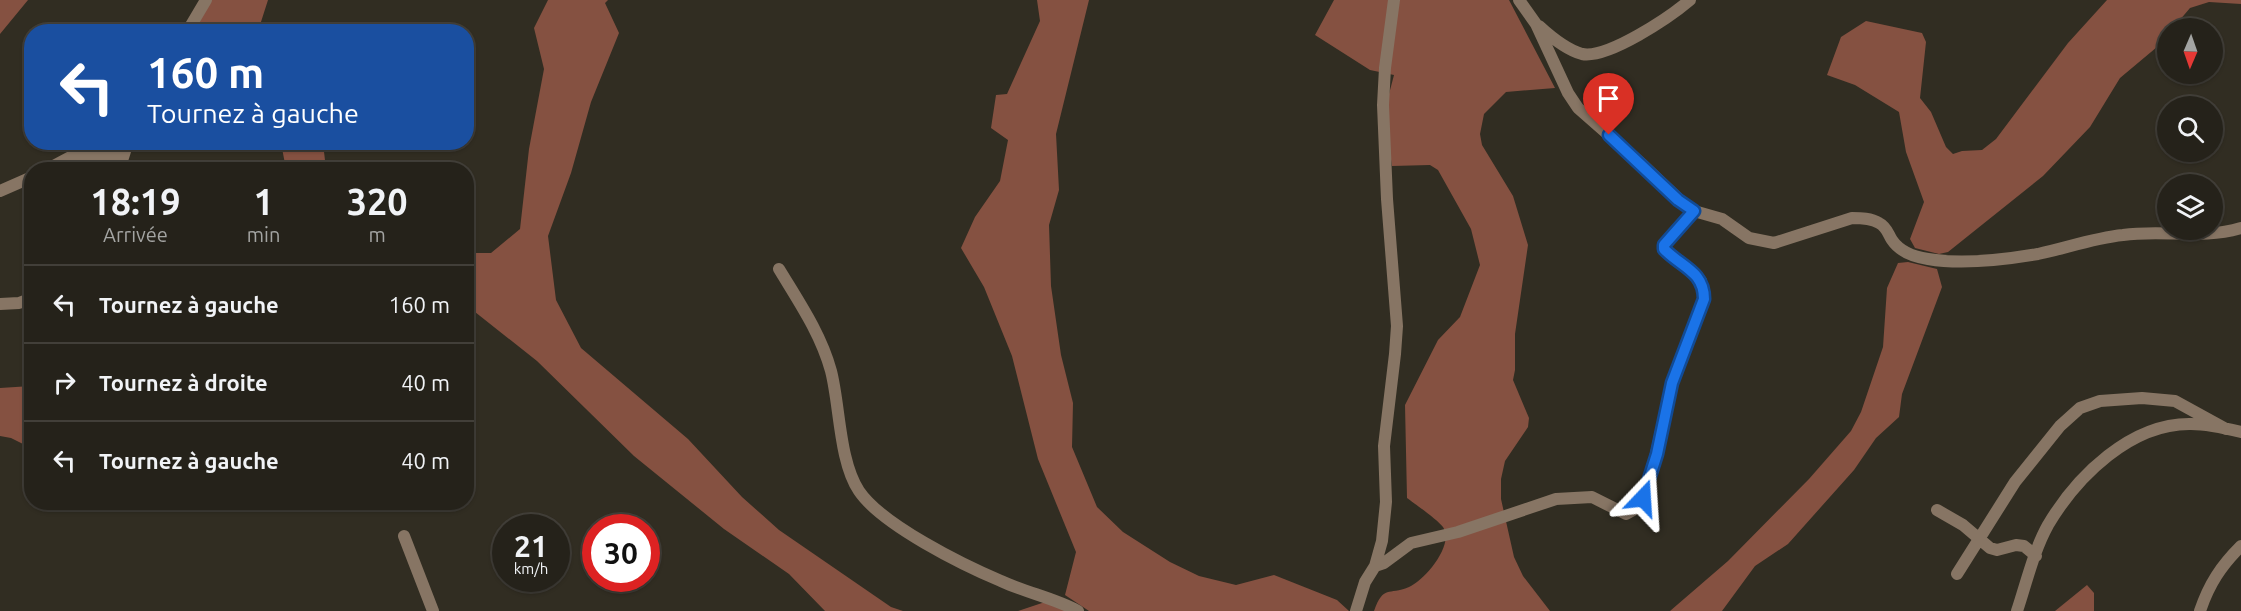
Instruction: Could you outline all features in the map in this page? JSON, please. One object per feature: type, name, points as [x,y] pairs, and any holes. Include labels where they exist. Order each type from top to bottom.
[{"type":"street","points":[[192,24],[206,0]]},
{"type":"street","points":[[1356,611],[1365,582],[1375,566],[1382,541],[1386,502],[1384,446],[1397,326],[1386,189],[1383,105],[1385,68],[1394,0]]},
{"type":"street","points":[[1520,0],[1536,24],[1568,93],[1578,108],[1643,165],[1678,200],[1694,211],[1722,219],[1749,238],[1774,243],[1852,218],[1863,218],[1879,222],[1897,245],[1912,256],[1958,261],[2039,254],[2120,235],[2161,233],[2200,236],[2241,228]]},
{"type":"street","points":[[1536,24],[1570,49],[1585,54],[1595,54],[1629,40],[1675,12],[1690,0]]},
{"type":"street","points":[[61,162],[76,154],[109,155],[118,150]]},
{"type":"street","points":[[0,191],[24,180]]},
{"type":"street","points":[[1375,566],[1384,563],[1411,543],[1458,532],[1556,499],[1592,497],[1626,514],[1637,508],[1650,480],[1672,383],[1704,299],[1701,281],[1664,249],[1664,245],[1694,211]]},
{"type":"street","points":[[779,269],[805,311],[822,345],[831,372],[849,466],[859,491],[877,510],[900,527],[953,557],[1002,582],[1062,602],[1078,611]]},
{"type":"street","points":[[0,304],[24,301]]},
{"type":"street","points":[[1956,573],[2015,482],[2060,426],[2079,408],[2100,401],[2142,398],[2175,401],[2226,429]]},
{"type":"street","points":[[2017,611],[2048,526],[2075,487],[2102,461],[2124,445],[2145,434],[2166,427],[2191,423],[2241,432]]},
{"type":"street","points":[[1937,510],[1963,525],[1978,540],[1997,550],[2010,545],[2024,546],[2036,555]]},
{"type":"street","points":[[404,536],[433,611]]},
{"type":"street","points":[[2200,611],[2208,587],[2241,546]]},
{"type":"shaded area","points":[[0,0],[28,0],[0,34]]},
{"type":"shaded area","points":[[211,0],[268,0],[260,24],[198,24]]},
{"type":"shaded area","points":[[548,0],[608,0],[605,3],[619,33],[591,102],[571,173],[548,236],[556,300],[581,348],[688,439],[742,497],[779,530],[891,607],[903,611],[825,611],[789,574],[724,529],[634,456],[537,361],[474,311],[474,253],[491,253],[520,229],[529,149],[544,69],[534,28]]},
{"type":"shaded area","points":[[1037,0],[1089,0],[1056,134],[1059,190],[1049,225],[1051,286],[1061,355],[1073,403],[1072,447],[1097,507],[1123,532],[1170,562],[1199,576],[1236,585],[1274,575],[1337,600],[1349,611],[1089,611],[1065,595],[1076,552],[1038,459],[1012,356],[984,287],[961,248],[975,217],[1000,181],[1008,140],[991,128],[996,95],[1007,94],[1040,21]]},
{"type":"shaded area","points":[[1334,0],[1509,0],[1555,88],[1506,92],[1484,114],[1480,134],[1482,145],[1513,196],[1528,245],[1515,334],[1513,380],[1529,418],[1528,427],[1505,461],[1501,479],[1501,499],[1514,557],[1523,576],[1550,611],[1374,611],[1384,594],[1402,590],[1422,578],[1436,562],[1445,543],[1446,534],[1443,527],[1407,498],[1405,405],[1438,340],[1460,317],[1480,265],[1471,229],[1438,170],[1430,165],[1392,166],[1384,113],[1394,75],[1370,70],[1315,35]]},
{"type":"shaded area","points":[[2107,0],[2241,0],[2241,4],[2209,2],[2190,8],[2182,18],[2157,18],[2157,47],[2120,78],[2090,127],[2043,176],[1948,252],[1939,254],[1915,248],[1910,239],[1924,202],[1906,152],[1899,112],[1855,85],[1827,75],[1841,37],[1866,21],[1922,33],[1926,42],[1920,98],[1931,112],[1946,147],[1953,154],[1982,150],[1996,139],[2068,43]]},
{"type":"shaded area","points":[[282,150],[324,150],[325,162],[285,162]]},
{"type":"shaded area","points":[[1908,262],[1937,269],[1942,287],[1902,394],[1899,417],[1876,438],[1854,470],[1788,544],[1755,566],[1722,611],[1670,611],[1728,561],[1809,479],[1851,431],[1861,412],[1883,347],[1887,288],[1898,263]]},
{"type":"shaded area","points":[[24,386],[24,444],[0,436],[0,388]]},
{"type":"shaded area","points":[[2087,585],[2094,593],[2094,611],[2055,611]]},
{"type":"shaded area","points":[[1048,601],[1068,611],[1018,611]]},
{"type":"route","points":[[1609,135],[1678,200],[1694,211],[1664,245],[1664,249],[1692,271],[1701,281],[1704,291],[1701,308],[1672,383],[1657,454],[1643,498]]}]
